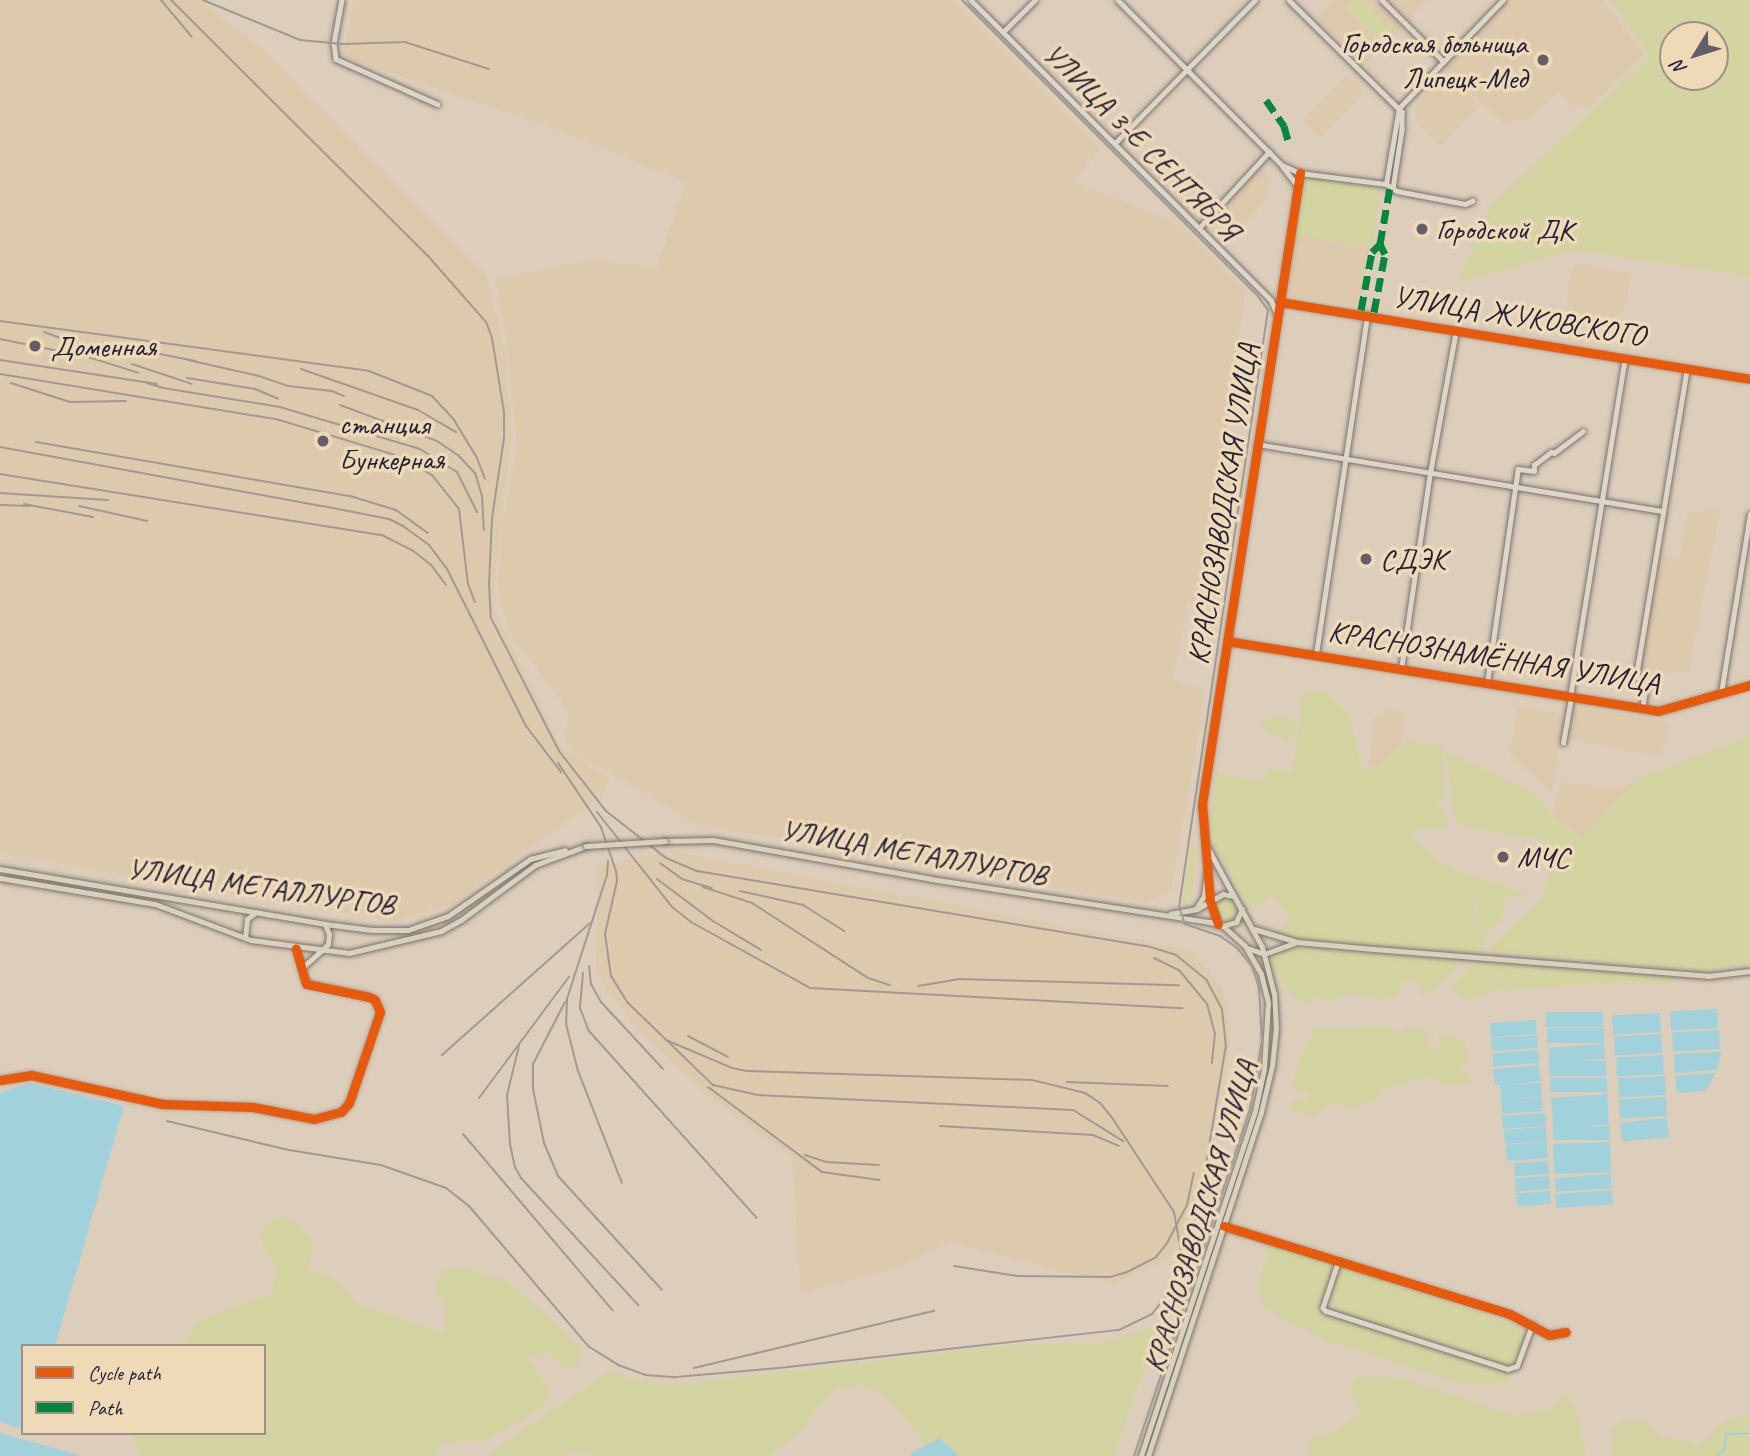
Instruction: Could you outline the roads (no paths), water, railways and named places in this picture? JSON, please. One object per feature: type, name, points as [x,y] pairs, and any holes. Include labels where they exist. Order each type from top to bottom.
[{"type":"main road","name":"УЛИЦА МЕТАЛЛУРГОВ","points":[[0,869],[324,924],[372,930],[408,930],[448,916],[530,859],[586,846],[713,840],[1220,925]]},
{"type":"main road","name":"УЛИЦА МЕТАЛЛУРГОВ","points":[[0,878],[155,904],[245,938],[296,948],[349,953],[441,931],[461,920],[535,865],[586,846]]},
{"type":"main road","points":[[1193,910],[1204,896],[1208,864]]},
{"type":"main road","points":[[1154,915],[1193,910],[1223,894],[1234,896],[1242,908],[1236,922],[1220,925]]},
{"type":"main road","name":"КРАСНОЗАВОДСКАЯ УЛИЦА","points":[[1141,1456],[1261,1112],[1272,1066],[1276,1008],[1264,954],[1242,908]]},
{"type":"main road","points":[[245,938],[247,919],[256,912]]},
{"type":"main road","points":[[321,951],[328,944],[329,934],[324,924]]},
{"type":"main road","name":"КРАСНОЗАВОДСКАЯ УЛИЦА","points":[[1148,1456],[1255,1111],[1268,1048],[1268,1003],[1264,983],[1245,946],[1220,925]]},
{"type":"main road","points":[[1254,929],[1297,943],[1696,975],[1750,971]]},
{"type":"main road","points":[[1245,946],[1253,953],[1264,954],[1297,943]]},
{"type":"street","points":[[342,0],[334,43],[336,60],[438,104]]},
{"type":"street","name":"УЛИЦА 3-Е СЕНТЯБРЯ","points":[[971,0],[1271,300],[1277,315]]},
{"type":"street","points":[[1003,32],[1035,0]]},
{"type":"street","points":[[1118,0],[1282,165],[1298,186]]},
{"type":"street","points":[[1115,143],[1255,0]]},
{"type":"street","points":[[1289,0],[1399,108],[1404,117],[1393,189]]},
{"type":"street","points":[[1382,0],[1443,61]]},
{"type":"street","points":[[1386,184],[1399,108],[1503,0]]},
{"type":"street","points":[[1395,129],[1402,130]]},
{"type":"street","points":[[1200,227],[1269,152]]},
{"type":"street","points":[[1389,164],[1397,166]]},
{"type":"street","points":[[1282,165],[1300,173],[1386,184],[1393,189],[1465,204],[1472,201]]},
{"type":"street","name":"КРАСНОЗАВОДСКАЯ УЛИЦА","points":[[1210,901],[1202,804],[1300,173]]},
{"type":"street","points":[[1271,300],[1282,294]]},
{"type":"street","name":"УЛИЦА ЖУКОВСКОГО","points":[[1280,302],[1750,379]]},
{"type":"street","points":[[1316,654],[1367,315]]},
{"type":"street","points":[[1401,669],[1430,472],[1456,330]]},
{"type":"street","points":[[1563,743],[1625,359]]},
{"type":"street","points":[[1643,709],[1647,679],[1634,676],[1687,369]]},
{"type":"street","points":[[1486,683],[1518,469],[1534,471],[1534,465],[1583,431]]},
{"type":"street","points":[[1257,444],[1662,511]]},
{"type":"street","points":[[1721,692],[1750,514]]},
{"type":"street","name":"КРАСНОЗНАМЁННАЯ УЛИЦА","points":[[1227,641],[1643,709],[1662,710],[1750,685]]},
{"type":"street","points":[[1206,842],[1234,896]]},
{"type":"street","points":[[1210,901],[1220,925]]},
{"type":"street","points":[[0,1080],[31,1075],[163,1104],[253,1107],[300,1117],[329,1117],[341,1112],[349,1103],[380,1012],[375,1000],[369,997],[306,984],[296,948]]},
{"type":"street","points":[[302,969],[321,951]]},
{"type":"street","points":[[1221,1225],[1510,1314],[1549,1335],[1566,1332]]},
{"type":"street","points":[[1338,1262],[1323,1308],[1326,1311],[1508,1370],[1517,1366],[1532,1325]]},
{"type":"water","points":[[1717,1009],[1718,1028],[1671,1030],[1670,1011]]},
{"type":"water","points":[[1546,1012],[1603,1012],[1603,1027],[1546,1027]]},
{"type":"water","points":[[1660,1013],[1661,1032],[1613,1034],[1612,1016]]},
{"type":"water","points":[[1536,1020],[1537,1034],[1491,1037],[1490,1023]]},
{"type":"water","points":[[1547,1028],[1604,1028],[1604,1043],[1547,1043]]},
{"type":"water","points":[[1719,1030],[1720,1049],[1673,1051],[1672,1032]]},
{"type":"water","points":[[1661,1034],[1662,1053],[1615,1055],[1614,1036]]},
{"type":"water","points":[[1537,1035],[1538,1048],[1492,1051],[1491,1038]]},
{"type":"water","points":[[1604,1044],[1605,1059],[1549,1063],[1548,1048]]},
{"type":"water","points":[[1538,1050],[1539,1063],[1493,1066],[1492,1053]]},
{"type":"water","points":[[1721,1052],[1717,1070],[1675,1073],[1674,1054]]},
{"type":"water","points":[[1663,1055],[1664,1074],[1617,1076],[1616,1057]]},
{"type":"water","points":[[1549,1061],[1606,1061],[1606,1076],[1549,1076]]},
{"type":"water","points":[[1539,1065],[1541,1081],[1506,1085],[1541,1083],[1542,1096],[1501,1100],[1500,1085],[1495,1085],[1493,1069]]},
{"type":"water","points":[[1716,1073],[1705,1091],[1677,1093],[1675,1076]]},
{"type":"water","points":[[1665,1076],[1666,1095],[1619,1097],[1618,1078]]},
{"type":"water","points":[[1550,1078],[1607,1078],[1607,1092],[1550,1092]]},
{"type":"water","points":[[29,1083],[124,1106],[56,1344],[21,1344],[21,1428],[0,1422],[0,1093]]},
{"type":"water","points":[[1607,1094],[1609,1124],[1553,1128],[1551,1098]]},
{"type":"water","points":[[1542,1097],[1543,1111],[1502,1114],[1501,1100]]},
{"type":"water","points":[[1666,1097],[1667,1116],[1620,1118],[1619,1099]]},
{"type":"water","points":[[1545,1113],[1546,1126],[1503,1129],[1502,1116]]},
{"type":"water","points":[[1667,1118],[1669,1137],[1622,1142],[1620,1123]]},
{"type":"water","points":[[1553,1126],[1610,1126],[1610,1140],[1553,1140]]},
{"type":"water","points":[[1546,1127],[1547,1141],[1505,1144],[1504,1130]]},
{"type":"water","points":[[1547,1142],[1548,1158],[1507,1161],[1506,1145]]},
{"type":"water","points":[[1610,1142],[1611,1172],[1554,1174],[1553,1144]]},
{"type":"water","points":[[1548,1161],[1549,1174],[1515,1176],[1514,1163]]},
{"type":"water","points":[[1611,1174],[1612,1188],[1556,1192],[1555,1178]]},
{"type":"water","points":[[1549,1176],[1550,1189],[1516,1191],[1515,1178]]},
{"type":"water","points":[[1612,1190],[1613,1204],[1556,1208],[1555,1194]]},
{"type":"water","points":[[1550,1191],[1551,1204],[1517,1206],[1516,1193]]},
{"type":"water","points":[[0,1433],[82,1456],[0,1456]]},
{"type":"water","points":[[940,1438],[959,1456],[909,1456],[915,1451]]},
{"type":"waterway","points":[[1717,1456],[1724,1451],[1726,1434],[1750,1433]]},
{"type":"tram line","points":[[962,0],[1257,295],[1268,310],[1179,907],[1185,924],[1220,936],[1237,948],[1252,966],[1259,988],[1262,1041],[1250,1109],[1134,1456]]},
{"type":"railway","points":[[161,0],[192,37]]},
{"type":"railway","points":[[171,0],[428,256],[486,322],[492,338],[504,412],[504,438],[492,518],[489,584],[491,618],[559,751],[606,811],[666,858],[697,871],[1147,946],[1176,955],[1206,979],[1222,1009],[1226,1045],[1199,1207],[1183,1262]]},
{"type":"railway","points":[[203,0],[300,40],[343,44],[405,42],[489,69]]},
{"type":"railway","points":[[0,321],[369,371],[432,396],[454,420],[477,458],[485,479]]},
{"type":"railway","points":[[44,332],[93,350]]},
{"type":"railway","points":[[0,339],[88,357],[139,373]]},
{"type":"railway","points":[[109,344],[195,361]]},
{"type":"railway","points":[[0,360],[157,384]]},
{"type":"railway","points":[[188,360],[259,376],[288,386],[332,391],[344,396]]},
{"type":"railway","points":[[132,364],[192,384]]},
{"type":"railway","points":[[301,369],[418,410],[456,432]]},
{"type":"railway","points":[[0,374],[276,419],[402,457],[432,475],[459,509],[468,584],[475,602]]},
{"type":"railway","points":[[187,378],[255,389],[278,399]]},
{"type":"railway","points":[[11,383],[70,402],[126,401]]},
{"type":"railway","points":[[147,383],[280,407],[420,449],[457,472],[477,512]]},
{"type":"railway","points":[[340,405],[437,441],[458,455],[475,473],[482,496],[484,530]]},
{"type":"railway","points":[[36,442],[350,496],[396,510],[428,533]]},
{"type":"railway","points":[[0,447],[323,506],[389,519],[403,526],[429,545],[447,569],[526,726],[561,772]]},
{"type":"railway","points":[[0,474],[382,535],[412,550],[431,565],[446,585]]},
{"type":"railway","points":[[0,493],[108,500]]},
{"type":"railway","points":[[24,504],[93,517]]},
{"type":"railway","points":[[0,505],[30,506]]},
{"type":"railway","points":[[79,506],[147,521]]},
{"type":"railway","points":[[558,763],[601,827],[616,871],[617,881],[605,934],[611,976],[627,1002],[713,1085],[758,1095],[1073,1110],[1123,1141]]},
{"type":"railway","points":[[597,812],[672,907],[691,922],[810,988],[1182,1008]]},
{"type":"railway","points":[[608,861],[607,875],[567,999],[566,1024],[578,1071],[622,1183]]},
{"type":"railway","points":[[660,863],[682,879],[712,888]]},
{"type":"railway","points":[[657,879],[713,921],[761,950]]},
{"type":"railway","points":[[703,887],[752,903],[868,978],[890,985]]},
{"type":"railway","points":[[740,891],[803,905],[844,931]]},
{"type":"railway","points":[[442,1055],[590,923]]},
{"type":"railway","points":[[1154,958],[1179,970],[1207,1004],[1215,1033],[1212,1063]]},
{"type":"railway","points":[[589,966],[591,984],[601,1002],[663,1069]]},
{"type":"railway","points":[[583,973],[580,1008],[589,1031],[757,1218]]},
{"type":"railway","points":[[479,1098],[569,977]]},
{"type":"railway","points":[[918,986],[959,979],[1179,985]]},
{"type":"railway","points":[[565,1002],[533,1064],[533,1089],[544,1143],[558,1176],[662,1290]]},
{"type":"railway","points":[[688,1036],[728,1057]]},
{"type":"railway","points":[[167,1121],[289,1150],[381,1165],[446,1188],[469,1206],[588,1346],[618,1365],[645,1375],[676,1377],[779,1368],[1119,1330],[1152,1314],[1176,1283],[1183,1262],[1174,1212],[1113,1119],[1100,1103],[1085,1093],[1032,1080],[747,1071],[732,1068],[666,1040]]},
{"type":"railway","points":[[519,1046],[507,1095],[510,1144],[515,1167],[521,1178],[638,1305]]},
{"type":"railway","points":[[1067,1082],[1168,1086]]},
{"type":"railway","points":[[708,1087],[822,1172],[879,1180]]},
{"type":"railway","points":[[940,1126],[1093,1135],[1119,1146]]},
{"type":"railway","points":[[463,1134],[612,1310]]},
{"type":"railway","points":[[805,1155],[827,1162],[879,1165]]},
{"type":"railway","points":[[954,1266],[1017,1276],[1110,1277],[1127,1272],[1155,1258],[1166,1245],[1187,1205],[1194,1173]]},
{"type":"railway","points":[[694,1368],[934,1311]]},
{"type":"place","name":"Городская больница Липецк-Мед","points":[[1543,60]]},
{"type":"place","name":"Городской ДК","points":[[1422,229]]},
{"type":"place","name":"Доменная","points":[[35,346]]},
{"type":"place","name":"станция Бункерная","points":[[323,441]]},
{"type":"place","name":"СДЭК","points":[[1366,559]]},
{"type":"place","name":"МЧС","points":[[1503,857]]}]
